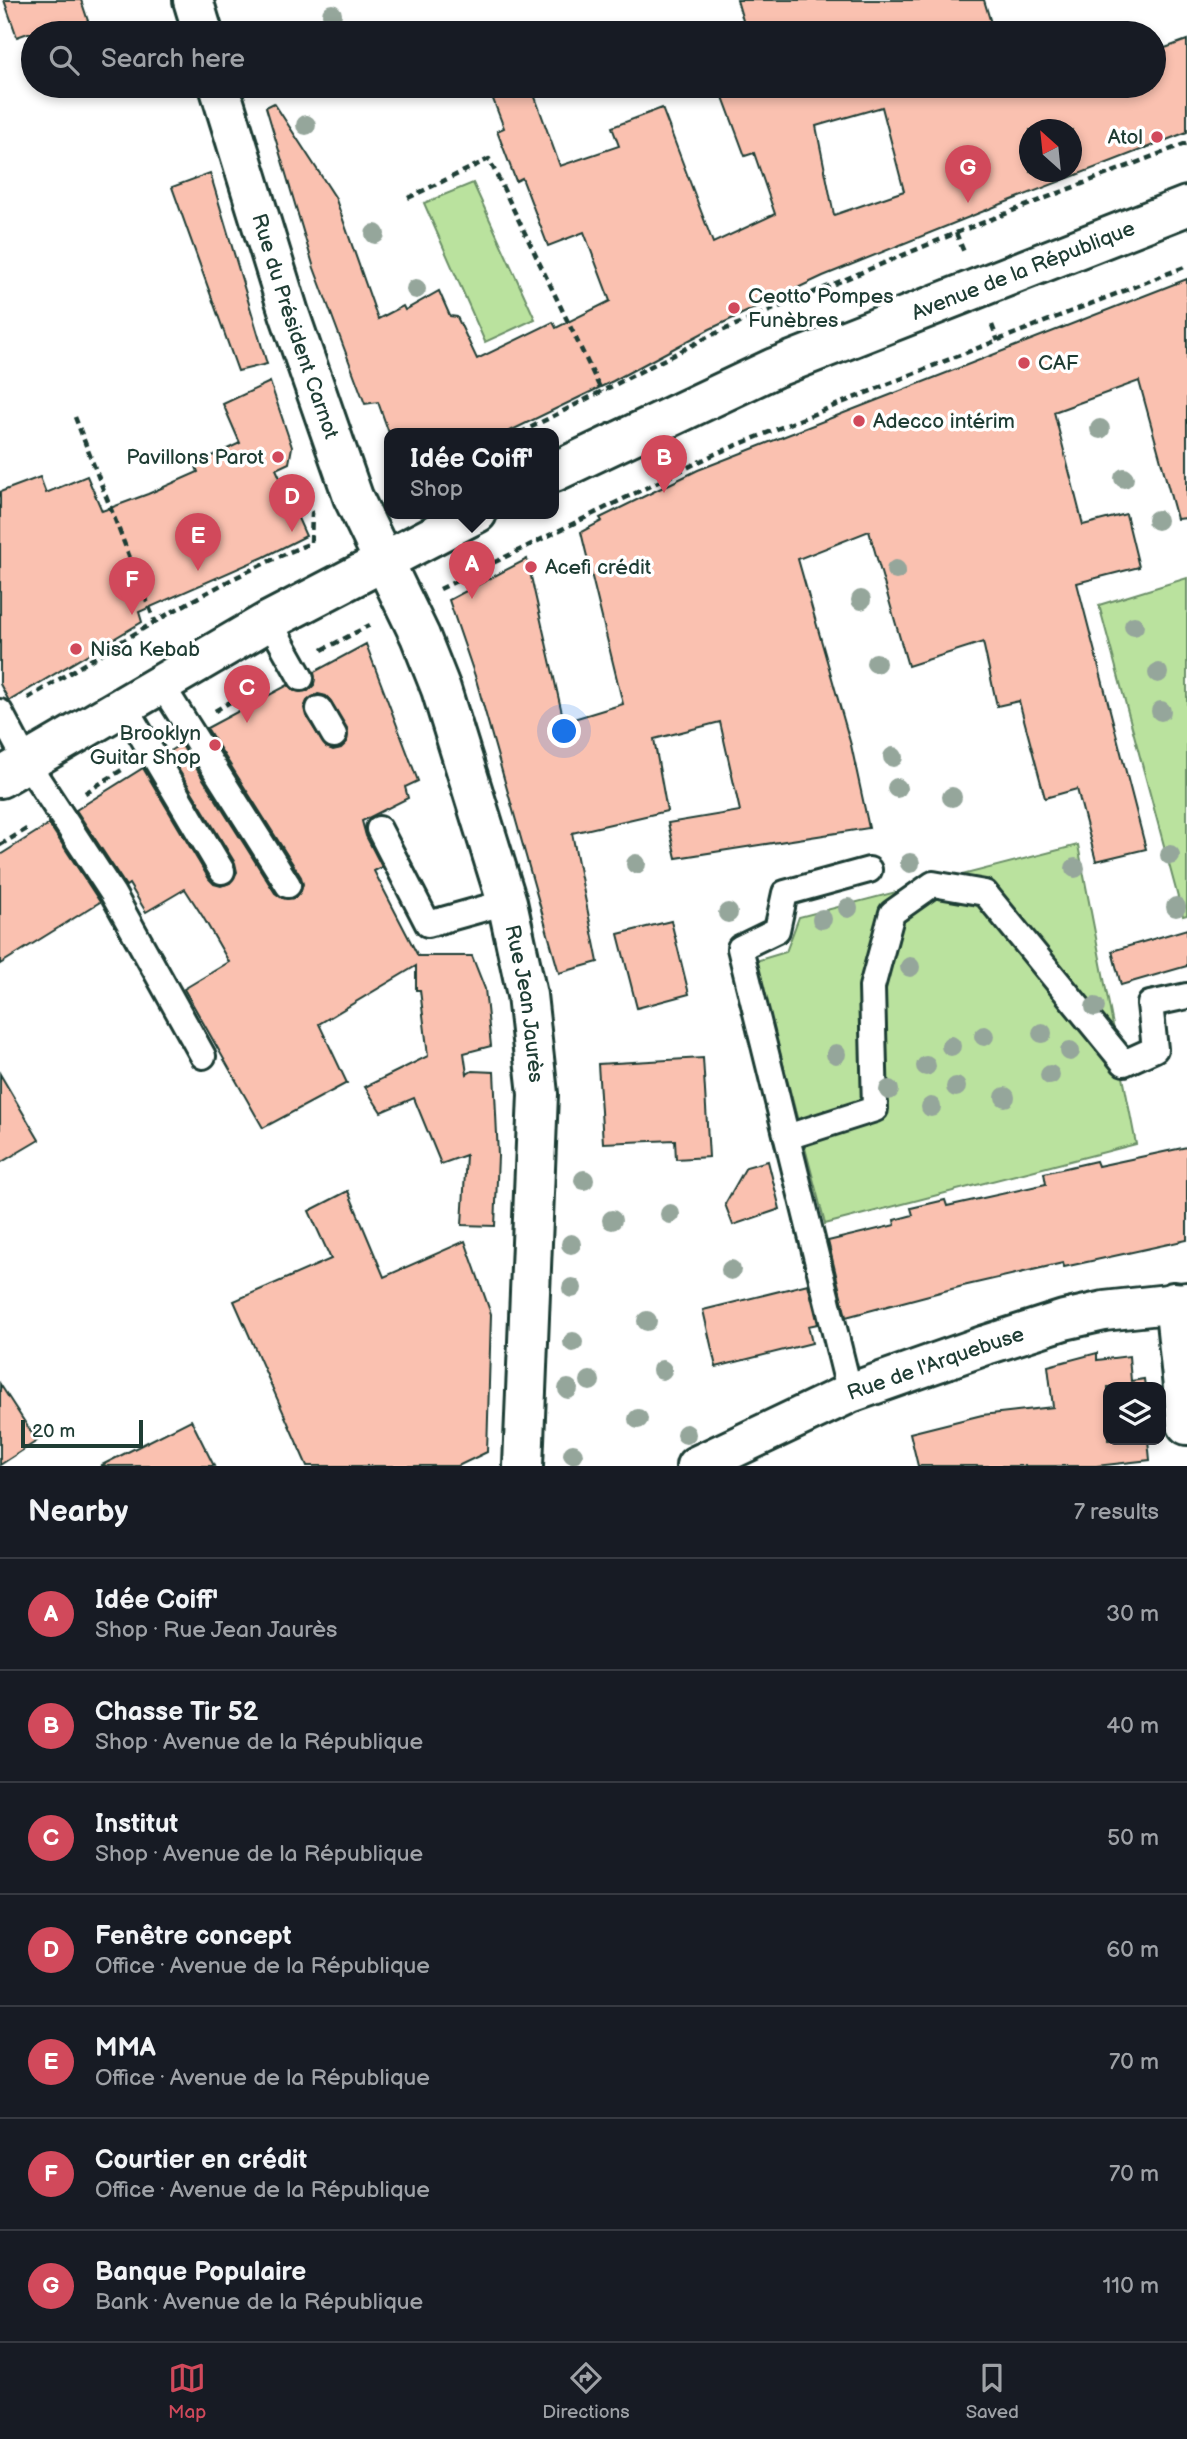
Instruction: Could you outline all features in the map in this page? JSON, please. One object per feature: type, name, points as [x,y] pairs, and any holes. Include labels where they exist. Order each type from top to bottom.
[{"type":"main road","points":[[193,0],[199,21]]},
{"type":"main road","name":"Rue du Président Carnot","points":[[223,98],[289,313],[348,484],[384,562]]},
{"type":"main road","name":"Avenue de la République","points":[[559,470],[774,368],[1187,206]]},
{"type":"main road","points":[[13,770],[269,621],[466,519]]},
{"type":"main road","name":"Rue Jean Jaurès","points":[[384,562],[441,689],[507,902],[527,995],[538,1094],[523,1466]]},
{"type":"main road","points":[[1181,1302],[1187,1425]]},
{"type":"main road","name":"Rue de l'Arquebuse","points":[[695,1466],[850,1393],[986,1345],[1064,1320],[1104,1311],[1181,1302]]},
{"type":"lane","points":[[269,621],[298,671]]},
{"type":"lane","points":[[161,684],[288,885]]},
{"type":"lane","points":[[124,706],[222,872]]},
{"type":"lane","points":[[319,709],[334,735]]},
{"type":"lane","points":[[0,713],[13,770],[58,810],[113,894],[203,1056]]},
{"type":"lane","points":[[379,829],[428,924],[507,902]]},
{"type":"lane","points":[[850,1393],[740,948],[777,930],[785,893],[869,870]]},
{"type":"lane","points":[[787,1137],[875,1109],[872,987],[892,913],[933,884],[985,893],[1124,1063],[1155,1049],[1150,1004],[1187,996]]},
{"type":"path","points":[[530,428],[714,334],[910,251],[1187,142]]},
{"type":"path","points":[[408,198],[489,159],[603,392]]},
{"type":"path","points":[[189,726],[298,671],[406,607],[715,454],[955,356],[1187,267]]},
{"type":"path","points":[[75,417],[155,622]]},
{"type":"path","points":[[0,713],[155,622],[278,556]]},
{"type":"path","points":[[0,845],[151,752]]},
{"type":"green space","points":[[473,183],[535,319],[485,342],[424,203]]},
{"type":"green space","points":[[1187,578],[1187,915],[1183,916],[1099,605]]},
{"type":"green space","points":[[1078,845],[1136,1144],[825,1224],[756,961],[786,952],[799,917]]},
{"type":"building","points":[[4,0],[81,0],[88,21],[21,21],[21,36],[17,37]]},
{"type":"building","points":[[737,0],[984,0],[990,21],[743,21]]},
{"type":"building","points":[[1187,40],[1187,132],[1082,173],[1082,119],[1019,119],[1019,182],[1058,182],[823,276],[710,329],[613,381],[516,428],[387,428],[378,402],[365,404],[314,268],[266,107],[274,103],[335,197],[378,319],[403,306],[405,310],[439,291],[450,316],[457,317],[477,359],[553,322],[556,328],[610,301],[584,232],[548,246],[522,178],[516,181],[497,131],[504,128],[493,98],[535,98],[560,166],[619,146],[612,127],[662,108],[713,243],[775,214],[754,153],[745,156],[723,98],[1166,98],[1166,48]],"holes":[[[882,107],[904,191],[834,215],[816,126]]]},
{"type":"building","points":[[210,173],[267,364],[238,371],[172,187]]},
{"type":"building","points":[[1187,279],[1187,518],[1177,519],[1139,381],[1054,412],[1083,525],[1126,514],[1139,567],[1077,583],[1146,849],[1096,861],[1077,789],[1045,798],[1019,701],[997,706],[983,642],[908,666],[869,531],[798,559],[851,745],[869,828],[676,858],[668,823],[740,811],[720,722],[654,739],[667,811],[572,833],[598,962],[559,973],[475,676],[449,600],[527,559],[564,722],[623,704],[581,532],[602,521],[600,518],[698,470]]},
{"type":"building","points":[[270,382],[292,447],[289,463],[276,469],[306,536],[139,612],[142,622],[9,701],[0,684],[0,492],[40,477],[46,493],[87,476],[102,511],[148,494],[198,472],[195,464],[240,443],[223,404]]},
{"type":"building","points":[[366,644],[418,781],[405,787],[408,798],[362,821],[366,836],[382,867],[374,871],[418,956],[472,956],[485,989],[491,1046],[464,1053],[467,1074],[472,1071],[494,1072],[498,1156],[495,1226],[462,1225],[466,1155],[441,1164],[414,1098],[381,1112],[365,1087],[428,1056],[420,990],[416,990],[416,966],[319,1024],[347,1083],[263,1128],[184,989],[229,962],[203,917],[185,889],[146,912],[76,810],[143,768],[209,879],[221,886],[230,883],[237,872],[235,863],[168,752],[181,744],[275,893],[282,898],[295,898],[303,884],[301,877],[207,728],[288,685],[294,691],[308,691],[314,685],[314,672]],"holes":[[[318,694],[326,696],[347,728],[347,742],[341,748],[333,750],[326,747],[306,716],[304,708],[307,701]]]},
{"type":"building","points":[[49,824],[100,902],[0,964],[0,855]]},
{"type":"building","points":[[671,921],[689,994],[637,1008],[618,934]]},
{"type":"building","points":[[1187,929],[1187,966],[1121,985],[1112,951]]},
{"type":"building","points":[[703,1058],[709,1157],[676,1159],[675,1140],[603,1143],[598,1064]]},
{"type":"building","points":[[0,1074],[39,1140],[0,1163]]},
{"type":"building","points":[[1187,1147],[1187,1240],[1064,1267],[1063,1263],[846,1317],[828,1241],[895,1225],[894,1220],[913,1215],[911,1208],[945,1200],[947,1206],[1046,1184],[1044,1173],[1096,1161],[1098,1166]]},
{"type":"building","points":[[768,1161],[780,1209],[733,1225],[725,1204],[746,1167]]},
{"type":"building","points":[[348,1191],[384,1277],[465,1241],[491,1314],[487,1452],[458,1466],[307,1466],[234,1301],[331,1259],[309,1211]]},
{"type":"building","points":[[808,1284],[818,1324],[808,1326],[812,1343],[716,1367],[703,1310]]},
{"type":"building","points":[[1097,1353],[1097,1360],[1129,1356],[1131,1381],[1144,1379],[1144,1382],[1103,1382],[1103,1445],[1148,1445],[1150,1460],[1096,1466],[918,1466],[910,1433],[982,1415],[1053,1407],[1048,1366]]},
{"type":"building","points":[[0,1384],[37,1441],[0,1465]]},
{"type":"building","points":[[191,1420],[214,1466],[100,1466]]},
{"type":"place","name":"Atol","points":[[1157,137]]},
{"type":"place","name":"Banque Populaire","points":[[968,203]]},
{"type":"place","name":"Ceotto Pompes Funèbres","points":[[734,308]]},
{"type":"place","name":"CAF","points":[[1024,363]]},
{"type":"place","name":"Adecco intérim","points":[[859,421]]},
{"type":"place","name":"Pavillons Parot","points":[[278,457]]},
{"type":"place","name":"Chasse Tir 52","points":[[664,493]]},
{"type":"place","name":"Fenêtre concept","points":[[292,532]]},
{"type":"place","name":"Acefi crédit","points":[[531,567]]},
{"type":"place","name":"MMA","points":[[198,571]]},
{"type":"place","name":"Idée Coiff'","points":[[472,599]]},
{"type":"place","name":"Courtier en crédit","points":[[132,615]]},
{"type":"place","name":"Nisa Kebab","points":[[76,649]]},
{"type":"place","name":"Institut","points":[[247,723]]},
{"type":"place","name":"Brooklyn Guitar Shop","points":[[215,745]]}]
